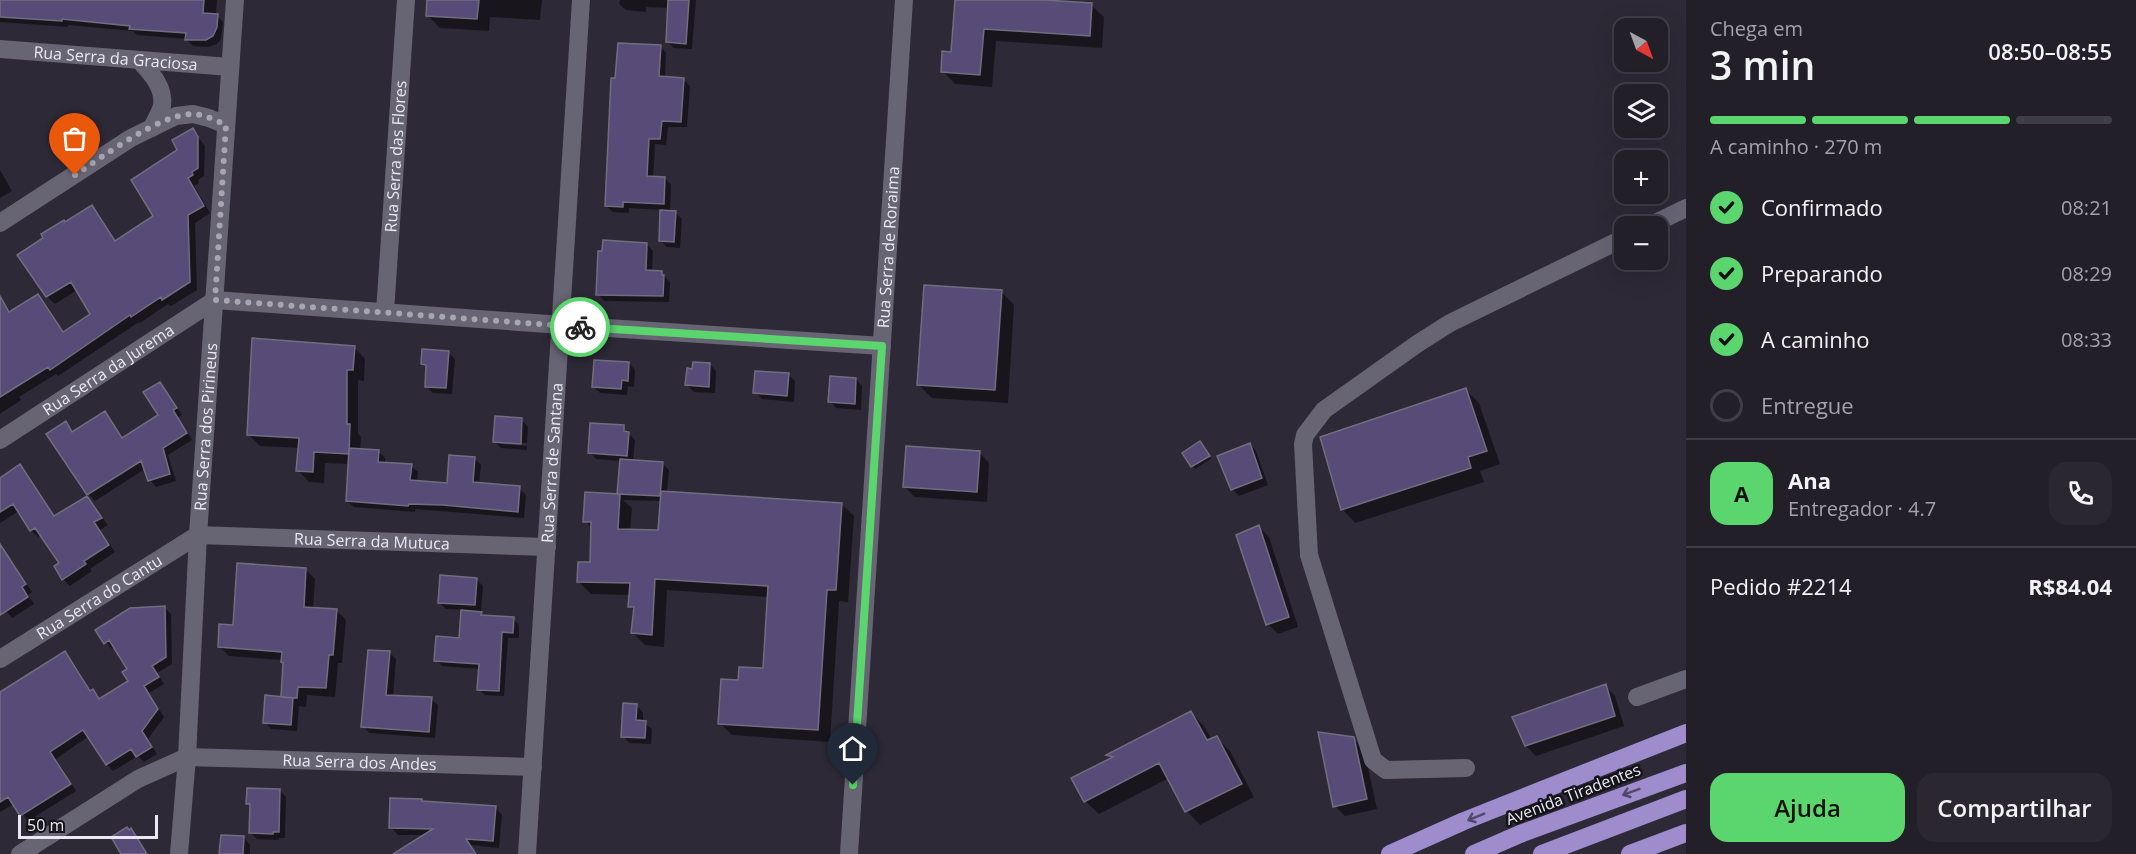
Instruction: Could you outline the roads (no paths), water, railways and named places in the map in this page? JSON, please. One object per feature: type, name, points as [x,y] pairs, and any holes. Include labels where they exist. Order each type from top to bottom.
[{"type":"highway","points":[[1390,854],[1464,821],[1686,732]]},
{"type":"highway","name":"Avenida Tiradentes","points":[[1474,854],[1520,834],[1686,773]]},
{"type":"highway","points":[[1542,854],[1686,799]]},
{"type":"highway","points":[[1630,854],[1686,833]]},
{"type":"street","name":"Rua Serra dos Pirineus","points":[[179,854],[187,757],[198,535],[235,0]]},
{"type":"street","name":"Rua Serra das Flores","points":[[385,312],[406,0]]},
{"type":"street","name":"Rua Serra de Santana","points":[[527,854],[581,0]]},
{"type":"street","name":"Rua Serra de Roraima","points":[[849,854],[904,0]]},
{"type":"street","name":"Rua Serra da Graciosa","points":[[0,49],[230,67]]},
{"type":"street","points":[[139,60],[153,75],[160,90],[162,105],[152,128]]},
{"type":"street","points":[[0,223],[131,138],[176,116],[193,114],[226,125]]},
{"type":"street","points":[[1668,217],[1686,208]]},
{"type":"street","points":[[1466,768],[1386,770],[1373,760],[1309,555],[1303,444],[1305,435],[1324,410],[1450,323],[1614,243]]},
{"type":"street","points":[[215,300],[882,346]]},
{"type":"street","name":"Rua Serra da Jurema","points":[[0,440],[215,300]]},
{"type":"street","name":"Rua Serra da Mutuca","points":[[198,535],[547,547]]},
{"type":"street","name":"Rua Serra do Cantu","points":[[0,659],[198,535]]},
{"type":"street","points":[[1637,697],[1686,680]]},
{"type":"street","points":[[20,854],[138,779],[187,757]]},
{"type":"street","name":"Rua Serra dos Andes","points":[[187,757],[533,766]]}]
